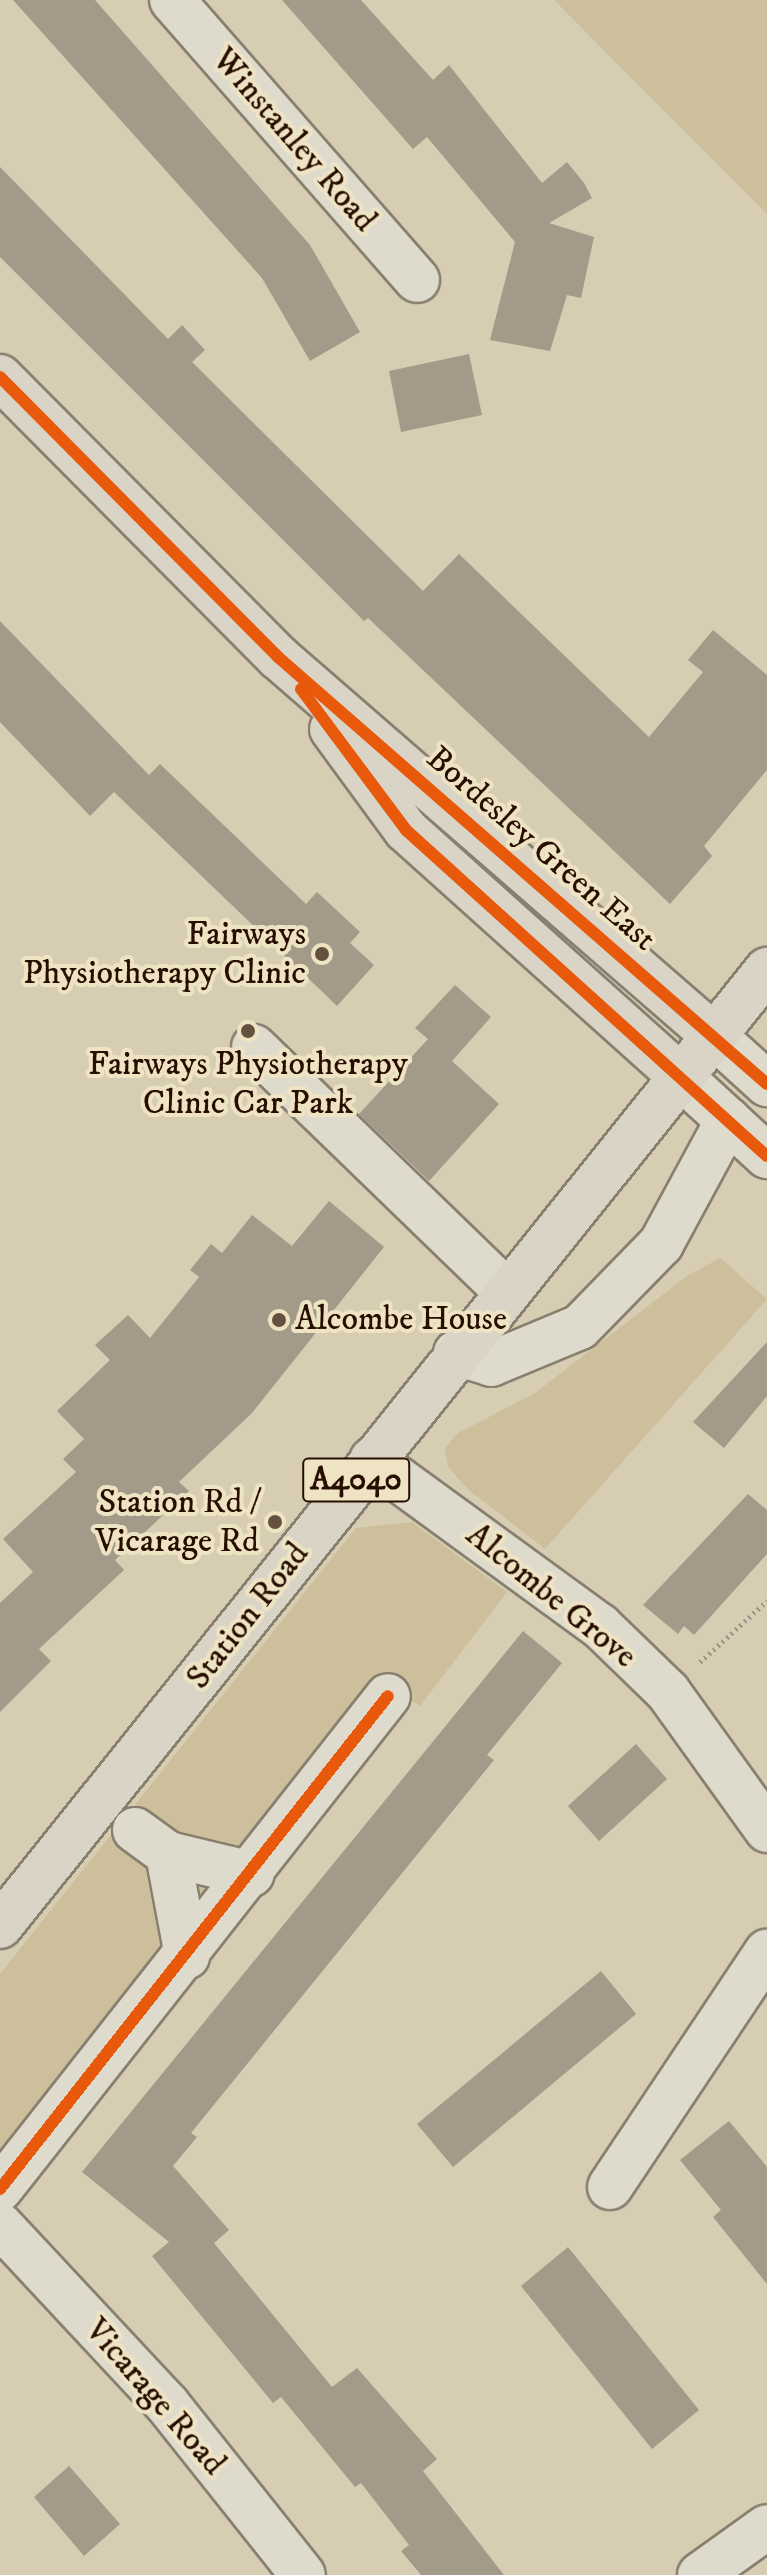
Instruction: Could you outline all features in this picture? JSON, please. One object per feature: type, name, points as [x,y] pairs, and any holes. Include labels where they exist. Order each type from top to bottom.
[{"type":"main road","name":"Bordesley Green East","points":[[0,377],[278,657],[714,1036]]},
{"type":"main road","name":"Bordesley Green East","points":[[278,657],[406,830],[681,1077]]},
{"type":"main road","name":"Station Road","points":[[0,1926],[456,1353],[767,970]]},
{"type":"street","name":"Winstanley Road","points":[[172,0],[417,280]]},
{"type":"street","name":"Bordesley Green East","points":[[714,1036],[767,1084]]},
{"type":"street","points":[[254,1047],[506,1291]]},
{"type":"street","name":"Bordesley Green East","points":[[681,1077],[767,1156]]},
{"type":"street","points":[[456,1353],[491,1364],[580,1327],[661,1244],[728,1120]]},
{"type":"street","name":"Alcombe Grove","points":[[372,1460],[588,1616],[668,1692],[767,1830]]},
{"type":"street","points":[[0,2189],[252,1874],[388,1696]]},
{"type":"street","points":[[187,1956],[152,1842],[252,1874]]},
{"type":"street","points":[[610,2187],[767,1952]]},
{"type":"street","name":"Vicarage Road","points":[[0,2225],[167,2404],[303,2575]]},
{"type":"street","points":[[700,2575],[767,2527]]},
{"type":"path","points":[[668,1692],[767,1601]]},
{"type":"shaded area","points":[[554,0],[767,0],[767,214]]},
{"type":"shaded area","points":[[720,1258],[767,1299],[545,1549],[469,1490],[448,1467],[445,1448],[458,1433],[535,1393],[687,1276]]},
{"type":"shaded area","points":[[412,1522],[507,1592],[420,1706],[375,1676],[0,2166],[0,1974],[356,1528]]},
{"type":"building","points":[[13,0],[95,0],[310,245],[360,332],[310,361],[262,278]]},
{"type":"building","points":[[282,0],[361,0],[433,80],[449,65],[542,183],[567,162],[584,183],[592,198],[549,223],[594,237],[581,298],[567,295],[550,351],[490,340],[515,242],[427,137],[413,149]]},
{"type":"building","points":[[0,167],[168,339],[182,325],[205,350],[192,362],[423,591],[459,554],[649,737],[703,672],[688,660],[713,630],[767,675],[767,770],[704,846],[712,856],[670,904],[368,618],[364,621],[0,257]]},
{"type":"building","points":[[469,354],[482,415],[401,432],[389,371]]},
{"type":"building","points":[[0,621],[149,775],[160,764],[306,904],[317,892],[360,932],[350,943],[374,965],[337,1006],[114,792],[90,816],[0,722]]},
{"type":"building","points":[[455,985],[491,1017],[452,1061],[499,1104],[429,1181],[359,1114],[428,1039],[415,1028]]},
{"type":"building","points":[[329,1201],[384,1247],[252,1413],[179,1482],[189,1491],[115,1560],[124,1570],[39,1649],[51,1661],[0,1712],[0,1603],[33,1572],[3,1539],[76,1472],[63,1459],[84,1439],[57,1411],[110,1360],[95,1345],[128,1315],[150,1338],[199,1277],[190,1270],[211,1244],[222,1253],[252,1215],[292,1246]]},
{"type":"building","points":[[767,1342],[767,1396],[724,1448],[693,1422]]},
{"type":"building","points":[[748,1494],[767,1510],[767,1554],[694,1635],[684,1626],[678,1634],[643,1605]]},
{"type":"building","points":[[523,1631],[562,1663],[487,1755],[494,1760],[191,2133],[197,2137],[173,2166],[229,2230],[214,2243],[332,2387],[357,2368],[437,2459],[423,2471],[504,2575],[421,2575],[401,2551],[409,2545],[361,2483],[355,2487],[281,2397],[273,2403],[152,2256],[169,2242],[82,2172]]},
{"type":"building","points":[[636,1744],[667,1779],[599,1841],[568,1806]]},
{"type":"building","points":[[601,1971],[636,2014],[453,2167],[417,2124]]},
{"type":"building","points":[[729,2121],[767,2167],[767,2284],[713,2217],[721,2210],[680,2160]]},
{"type":"building","points":[[568,2247],[699,2410],[652,2449],[521,2286]]},
{"type":"building","points":[[69,2466],[120,2524],[84,2556],[34,2497]]},
{"type":"cycle path","points":[[0,377],[278,657],[767,1084]]},
{"type":"cycle path","points":[[301,689],[406,830],[767,1156]]},
{"type":"cycle path","points":[[0,2189],[388,1696]]},
{"type":"place","name":"Fairways Physiotherapy Clinic","points":[[322,954]]},
{"type":"place","name":"Fairways Physiotherapy Clinic Car Park","points":[[248,1031]]},
{"type":"place","name":"Alcombe House","points":[[279,1320]]},
{"type":"place","name":"Station Rd / Vicarage Rd","points":[[275,1522]]}]
